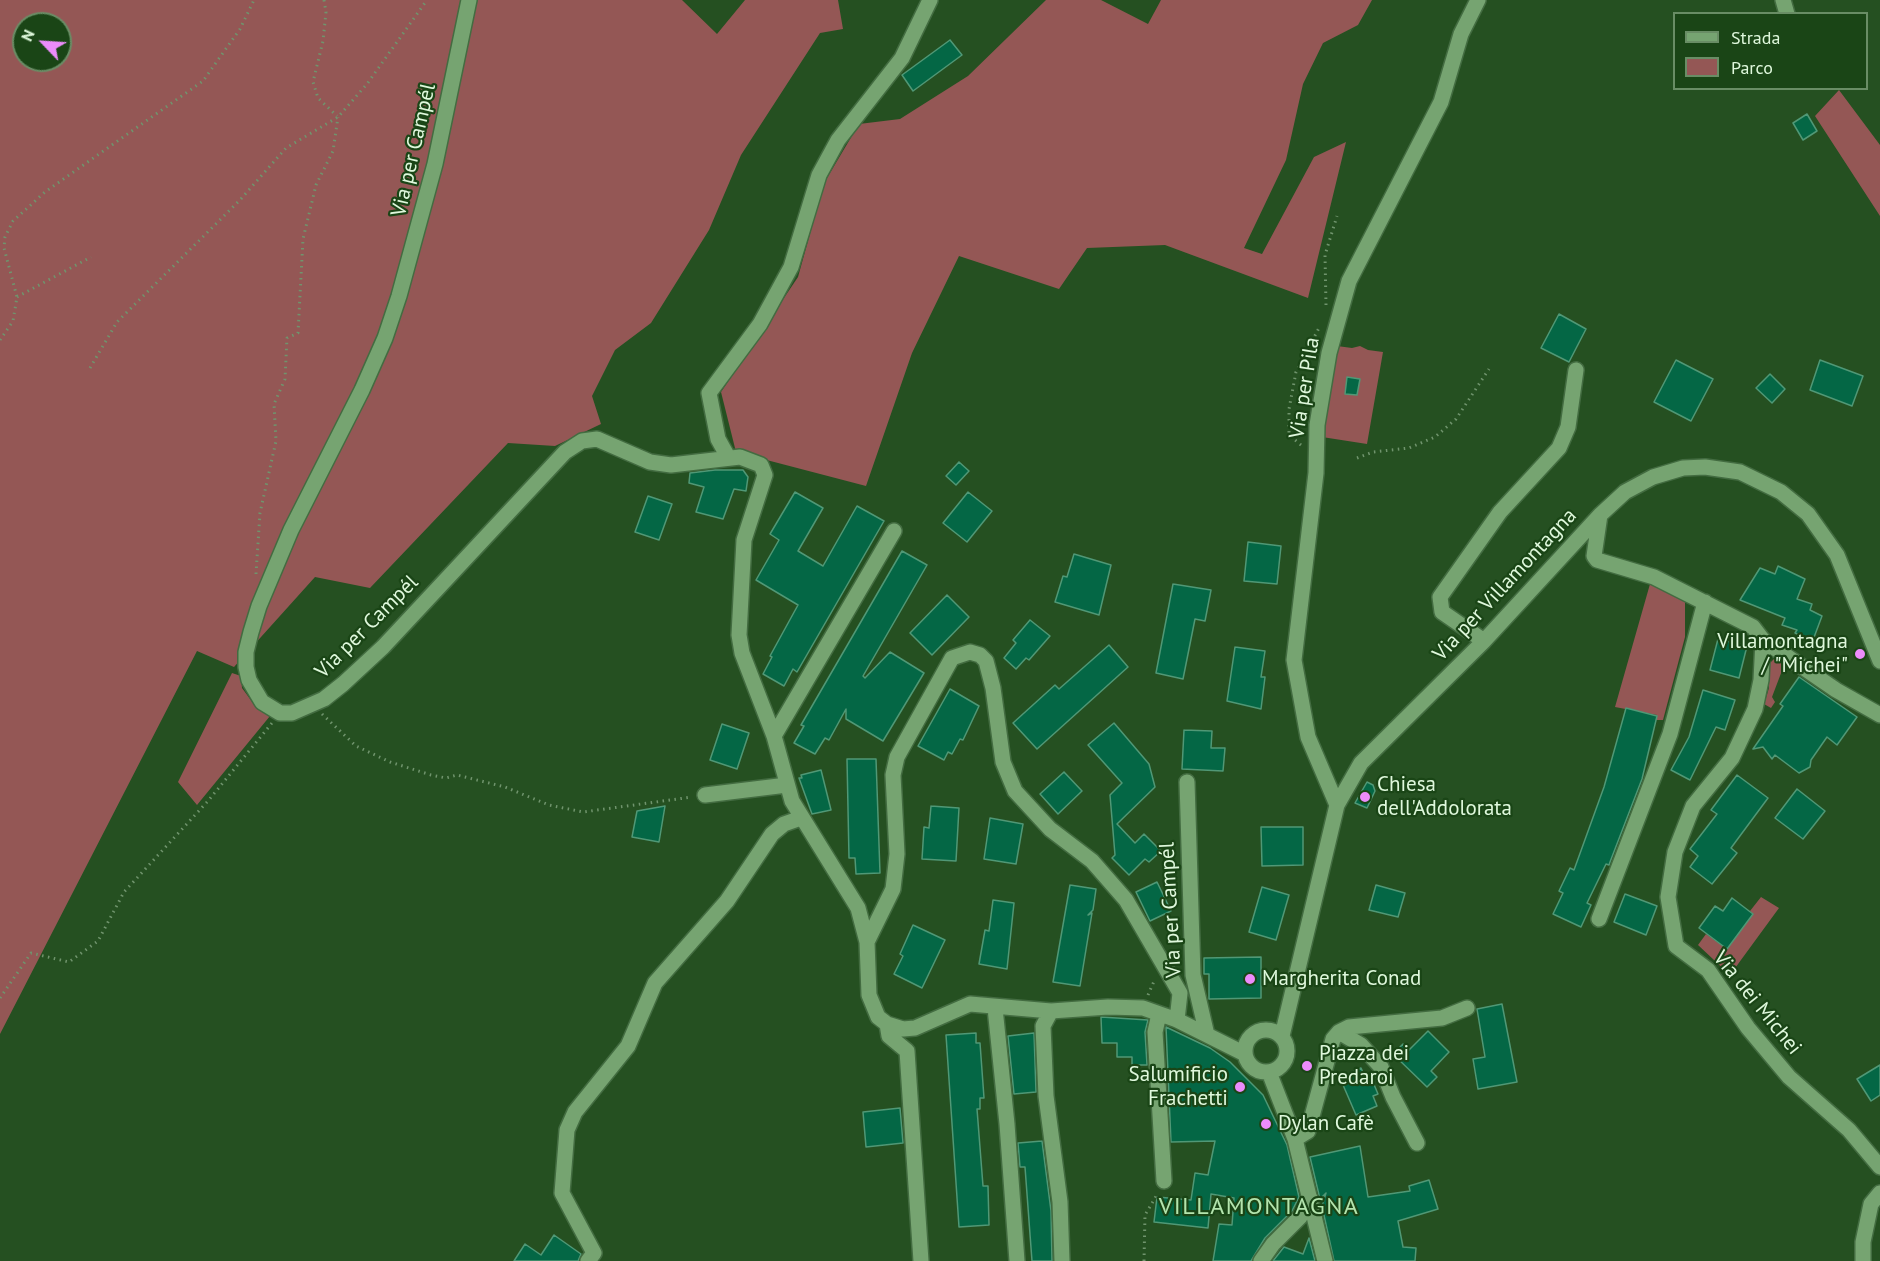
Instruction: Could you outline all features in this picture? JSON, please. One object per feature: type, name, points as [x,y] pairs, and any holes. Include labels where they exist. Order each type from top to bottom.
[{"type":"street","name":"Via per Campél","points":[[470,0],[435,164],[392,317],[362,390],[291,530],[259,606],[246,652],[247,674],[254,692],[262,702],[280,713],[292,713],[313,705],[343,684],[383,646],[557,460],[582,441],[597,440],[650,462],[671,465],[728,457],[740,457],[761,465],[765,475],[745,530],[739,635],[747,669],[774,736],[787,785],[801,818],[853,896],[867,942],[869,996],[873,1009],[887,1024],[889,1036],[907,1051],[921,1261]]},
{"type":"street","points":[[728,457],[718,439],[709,393],[760,324],[791,267],[819,175],[838,140],[902,58],[930,0]]},
{"type":"street","name":"Via per Pila","points":[[1338,805],[1308,737],[1294,660],[1317,425],[1329,353],[1349,281],[1441,102],[1461,33],[1478,0]]},
{"type":"street","points":[[1484,641],[1442,612],[1440,597],[1500,512],[1559,448],[1568,427],[1576,370]]},
{"type":"street","name":"Via per Villamontagna","points":[[1282,1036],[1288,1002],[1338,805],[1361,763],[1484,641],[1600,515],[1625,492],[1653,477],[1683,468],[1705,467],[1740,472],[1781,492],[1808,514],[1837,555],[1880,661]]},
{"type":"street","points":[[1600,515],[1594,556],[1597,560],[1654,578],[1753,627],[1763,640],[1836,690],[1880,715]]},
{"type":"street","points":[[774,736],[894,531]]},
{"type":"street","points":[[1599,919],[1670,734],[1705,602]]},
{"type":"street","name":"Via dei Michei","points":[[1763,640],[1761,680],[1755,709],[1732,758],[1693,806],[1675,852],[1668,897],[1676,946],[1708,970],[1748,1028],[1789,1077],[1849,1130],[1880,1167]]},
{"type":"street","name":"Via per Campél","points":[[867,942],[893,890],[897,854],[892,775],[897,757],[952,658],[970,652],[980,655],[986,661],[993,688],[1003,762],[1016,791],[1050,829],[1092,861],[1113,882],[1126,900],[1161,963]]},
{"type":"street","name":"Via per Campél","points":[[1187,782],[1193,975],[1207,1035]]},
{"type":"street","points":[[705,795],[787,785]]},
{"type":"street","points":[[588,1261],[594,1253],[562,1193],[567,1130],[574,1112],[627,1046],[655,983],[727,901],[772,834],[784,824],[801,818]]},
{"type":"street","points":[[1161,963],[1180,993],[1177,1020]]},
{"type":"street","points":[[887,1024],[903,1029],[915,1028],[970,1004],[995,1008],[1051,1011],[1108,1007],[1143,1008],[1177,1020],[1245,1054]]},
{"type":"street","points":[[995,1008],[1008,1124],[1017,1261]]},
{"type":"street","points":[[1295,1139],[1308,1131],[1332,1039],[1339,1032],[1349,1027],[1442,1018],[1467,1008]]},
{"type":"street","points":[[1051,1011],[1043,1026],[1046,1096],[1060,1202],[1062,1261]]},
{"type":"street","points":[[1159,1014],[1155,1032],[1164,1181]]},
{"type":"street","points":[[1266,1029],[1282,1036],[1288,1051],[1282,1065],[1269,1072],[1258,1070],[1249,1064],[1245,1054],[1246,1045],[1257,1031],[1266,1029]]},
{"type":"street","points":[[1339,1032],[1360,1045],[1381,1067],[1417,1143]]},
{"type":"street","points":[[1269,1072],[1295,1139],[1325,1261]]},
{"type":"street","points":[[1863,1261],[1863,1242],[1870,1204],[1880,1193]]},
{"type":"street","points":[[1261,1261],[1273,1244],[1300,1217],[1310,1198]]},
{"type":"path","points":[[0,340],[13,321],[17,297],[4,248],[5,237],[13,222],[45,192],[202,81],[240,29],[254,0]]},
{"type":"path","points":[[324,0],[326,12],[323,41],[313,82],[318,98],[338,117]]},
{"type":"path","points":[[90,368],[117,322],[240,200],[286,148],[338,117],[367,84],[427,0]]},
{"type":"path","points":[[259,606],[255,559],[260,513],[276,441],[274,404],[285,379],[287,338],[298,333],[303,239],[316,185],[333,151],[338,117]]},
{"type":"path","points":[[1325,312],[1325,255],[1337,216]]},
{"type":"path","points":[[17,297],[91,257]]},
{"type":"path","points":[[1316,452],[1296,443],[1289,435],[1289,409],[1296,372],[1322,321]]},
{"type":"path","points":[[1357,458],[1373,452],[1409,448],[1435,437],[1456,420],[1489,369]]},
{"type":"path","points":[[313,705],[356,746],[390,762],[431,775],[446,778],[457,775],[495,784],[549,805],[584,812],[664,803],[705,795]]},
{"type":"path","points":[[0,998],[31,953],[69,962],[98,941],[124,892],[208,801],[280,713]]},
{"type":"path","points":[[1143,1008],[1161,963]]},
{"type":"path","points":[[1143,1261],[1145,1215],[1164,1181]]},
{"type":"green space","points":[[0,0],[682,0],[717,34],[745,0],[838,0],[843,29],[820,33],[741,155],[709,230],[651,323],[615,350],[592,396],[601,424],[555,446],[508,443],[370,588],[315,577],[234,667],[197,651],[0,1034]]},
{"type":"green space","points":[[1046,0],[1101,0],[1148,24],[1161,0],[1372,0],[1358,25],[1323,43],[1303,84],[1286,160],[1244,248],[1262,254],[1314,157],[1346,142],[1308,298],[1165,245],[1087,248],[1059,289],[959,256],[912,353],[866,486],[736,452],[721,392],[798,277],[824,183],[859,124],[900,119],[968,76]]},
{"type":"green space","points":[[1839,90],[1880,145],[1880,216],[1815,116]]},
{"type":"green space","points":[[1337,346],[1352,348],[1360,346],[1368,350],[1383,352],[1367,444],[1322,437]]},
{"type":"green space","points":[[1650,584],[1685,598],[1685,637],[1663,720],[1656,720],[1657,715],[1615,707]]},
{"type":"green space","points":[[1777,656],[1786,660],[1772,697],[1775,702],[1771,708],[1764,704],[1769,688],[1769,664]]},
{"type":"green space","points":[[232,673],[241,676],[242,688],[253,703],[270,716],[197,805],[178,782]]},
{"type":"green space","points":[[1761,897],[1779,908],[1730,975],[1698,945],[1706,934],[1727,949],[1753,914],[1750,911]]},
{"type":"building","points":[[950,40],[962,55],[913,91],[902,75]]},
{"type":"building","points":[[1807,114],[1817,131],[1803,140],[1793,123]]},
{"type":"building","points":[[1559,314],[1586,329],[1569,362],[1541,348]]},
{"type":"building","points":[[1676,360],[1713,379],[1691,421],[1654,402]]},
{"type":"building","points":[[1820,360],[1863,376],[1852,406],[1810,390]]},
{"type":"building","points":[[1770,374],[1785,389],[1772,403],[1756,388]]},
{"type":"building","points":[[1347,377],[1360,379],[1357,395],[1345,394]]},
{"type":"building","points":[[959,462],[969,471],[956,485],[946,476]]},
{"type":"building","points":[[743,470],[748,477],[746,491],[734,489],[723,519],[696,512],[704,487],[689,483],[690,473]]},
{"type":"building","points":[[795,492],[823,508],[798,551],[823,566],[857,506],[884,521],[797,672],[793,669],[784,686],[763,674],[772,657],[770,656],[798,605],[756,580],[779,540],[770,534]]},
{"type":"building","points":[[968,492],[992,511],[967,542],[943,523]]},
{"type":"building","points":[[648,496],[672,504],[659,540],[635,532]]},
{"type":"building","points":[[1248,542],[1281,546],[1277,584],[1244,581]]},
{"type":"building","points":[[902,551],[927,565],[863,676],[865,678],[890,652],[924,673],[883,741],[846,719],[846,709],[829,740],[825,738],[815,754],[794,743],[804,726],[801,725]]},
{"type":"building","points":[[1074,554],[1111,565],[1099,615],[1055,602],[1063,576],[1067,577]]},
{"type":"building","points":[[1778,566],[1805,579],[1797,599],[1812,604],[1810,610],[1822,616],[1813,640],[1795,633],[1797,630],[1782,625],[1785,618],[1740,600],[1760,568],[1775,574]]},
{"type":"building","points":[[1173,584],[1211,590],[1205,621],[1195,619],[1183,679],[1156,673]]},
{"type":"building","points":[[947,595],[969,617],[932,655],[910,633]]},
{"type":"building","points":[[1030,620],[1050,636],[1029,660],[1026,658],[1016,669],[1004,658],[1016,643],[1013,640]]},
{"type":"building","points":[[1718,639],[1747,646],[1739,678],[1710,670]]},
{"type":"building","points":[[1109,645],[1128,667],[1037,749],[1013,723],[1055,685],[1059,689]]},
{"type":"building","points":[[1235,647],[1265,651],[1261,677],[1265,677],[1261,709],[1227,701]]},
{"type":"building","points":[[1799,677],[1857,717],[1837,745],[1827,737],[1811,760],[1810,767],[1799,773],[1775,755],[1772,759],[1763,747],[1753,749],[1783,706],[1780,704]]},
{"type":"building","points":[[950,689],[979,706],[963,740],[960,739],[952,754],[948,752],[944,760],[918,746]]},
{"type":"building","points":[[1703,690],[1735,700],[1725,730],[1716,727],[1690,780],[1671,770],[1689,737]]},
{"type":"building","points":[[1626,708],[1657,716],[1642,779],[1609,865],[1606,864],[1587,903],[1591,905],[1581,927],[1553,914],[1563,893],[1559,891],[1570,868],[1574,870],[1604,787]]},
{"type":"building","points":[[1114,723],[1149,764],[1155,787],[1117,824],[1135,843],[1144,834],[1161,851],[1149,862],[1145,859],[1129,875],[1112,858],[1115,855],[1110,795],[1122,783],[1088,745]]},
{"type":"building","points":[[722,724],[749,733],[737,769],[710,760]]},
{"type":"building","points":[[1184,730],[1212,731],[1211,748],[1225,748],[1223,771],[1182,769]]},
{"type":"building","points":[[847,759],[876,759],[880,873],[856,874],[855,858],[849,858]]},
{"type":"building","points":[[821,770],[831,810],[812,814],[799,778],[802,778],[801,775]]},
{"type":"building","points":[[1064,772],[1082,791],[1058,814],[1040,794]]},
{"type":"building","points":[[1737,775],[1768,798],[1731,848],[1737,853],[1712,884],[1690,867],[1698,856],[1690,849],[1717,814],[1711,810]]},
{"type":"building","name":"Chiesa dell'Addolorata","points":[[1367,782],[1373,785],[1375,791],[1367,808],[1355,803]]},
{"type":"building","points":[[1797,789],[1825,811],[1803,839],[1775,818]]},
{"type":"building","points":[[665,806],[659,842],[632,837],[637,811]]},
{"type":"building","points":[[931,806],[959,808],[956,861],[922,859],[924,827],[929,828]]},
{"type":"building","points":[[990,818],[1023,824],[1016,864],[984,859]]},
{"type":"building","points":[[1261,827],[1303,827],[1303,865],[1262,866]]},
{"type":"building","points":[[1157,882],[1171,911],[1150,921],[1136,892]]},
{"type":"building","points":[[1070,885],[1096,889],[1093,910],[1088,915],[1092,913],[1080,986],[1053,982]]},
{"type":"building","points":[[1376,885],[1405,893],[1398,917],[1369,910]]},
{"type":"building","points":[[1262,887],[1289,895],[1276,940],[1249,932]]},
{"type":"building","points":[[1625,894],[1657,906],[1646,935],[1614,922]]},
{"type":"building","points":[[1732,898],[1753,914],[1727,949],[1699,928],[1715,906],[1723,911]]},
{"type":"building","points":[[993,900],[1014,903],[1007,969],[979,964],[985,930],[989,931]]},
{"type":"building","points":[[913,925],[945,940],[922,988],[894,974],[903,956],[900,954]]},
{"type":"building","points":[[1261,957],[1261,998],[1209,999],[1209,974],[1204,974],[1204,958]]},
{"type":"building","points":[[1502,1004],[1517,1082],[1478,1089],[1473,1059],[1485,1057],[1477,1009]]},
{"type":"building","points":[[1101,1017],[1148,1020],[1145,1032],[1147,1065],[1132,1065],[1132,1057],[1117,1057],[1117,1043],[1102,1043]]},
{"type":"building","points":[[1166,1027],[1210,1048],[1230,1062],[1263,1095],[1287,1145],[1299,1197],[1292,1211],[1265,1238],[1251,1261],[1213,1261],[1219,1224],[1232,1225],[1234,1198],[1211,1194],[1208,1228],[1154,1222],[1157,1197],[1191,1200],[1195,1173],[1208,1175],[1215,1141],[1171,1142]]},
{"type":"building","points":[[1428,1031],[1449,1052],[1431,1071],[1437,1077],[1427,1087],[1393,1054],[1403,1044],[1409,1050]]},
{"type":"building","points":[[976,1033],[976,1043],[980,1043],[984,1098],[980,1098],[980,1109],[977,1109],[983,1186],[988,1186],[989,1225],[959,1227],[946,1035]]},
{"type":"building","points":[[1034,1033],[1036,1092],[1014,1094],[1008,1036]]},
{"type":"building","points":[[1880,1065],[1880,1095],[1871,1101],[1857,1079]]},
{"type":"building","points":[[1361,1068],[1365,1077],[1370,1075],[1378,1094],[1373,1096],[1377,1106],[1356,1115],[1340,1078]]},
{"type":"building","points":[[900,1108],[903,1143],[866,1147],[863,1112]]},
{"type":"building","points":[[1042,1141],[1051,1211],[1052,1261],[1032,1261],[1025,1167],[1020,1167],[1018,1143]]},
{"type":"building","points":[[1360,1146],[1368,1197],[1410,1191],[1409,1186],[1429,1180],[1438,1209],[1398,1221],[1403,1247],[1416,1248],[1415,1261],[1334,1261],[1322,1206],[1326,1193],[1320,1199],[1310,1157]]},
{"type":"building","points":[[554,1235],[581,1254],[578,1261],[514,1261],[525,1244],[541,1255]]},
{"type":"building","points":[[1309,1238],[1315,1261],[1273,1261],[1284,1247],[1303,1254]]},
{"type":"place","name":"Villamontagna / \"Michei\"","points":[[1860,654]]},
{"type":"place","name":"Chiesa dell'Addolorata","points":[[1365,797]]},
{"type":"place","name":"Margherita Conad","points":[[1250,979]]},
{"type":"place","name":"Piazza dei Predaroi","points":[[1307,1066]]},
{"type":"place","name":"Salumificio Frachetti","points":[[1240,1087]]},
{"type":"place","name":"Dylan Cafè","points":[[1266,1124]]},
{"type":"district","name":"VILLAMONTAGNA","points":[[1259,1207]]}]
